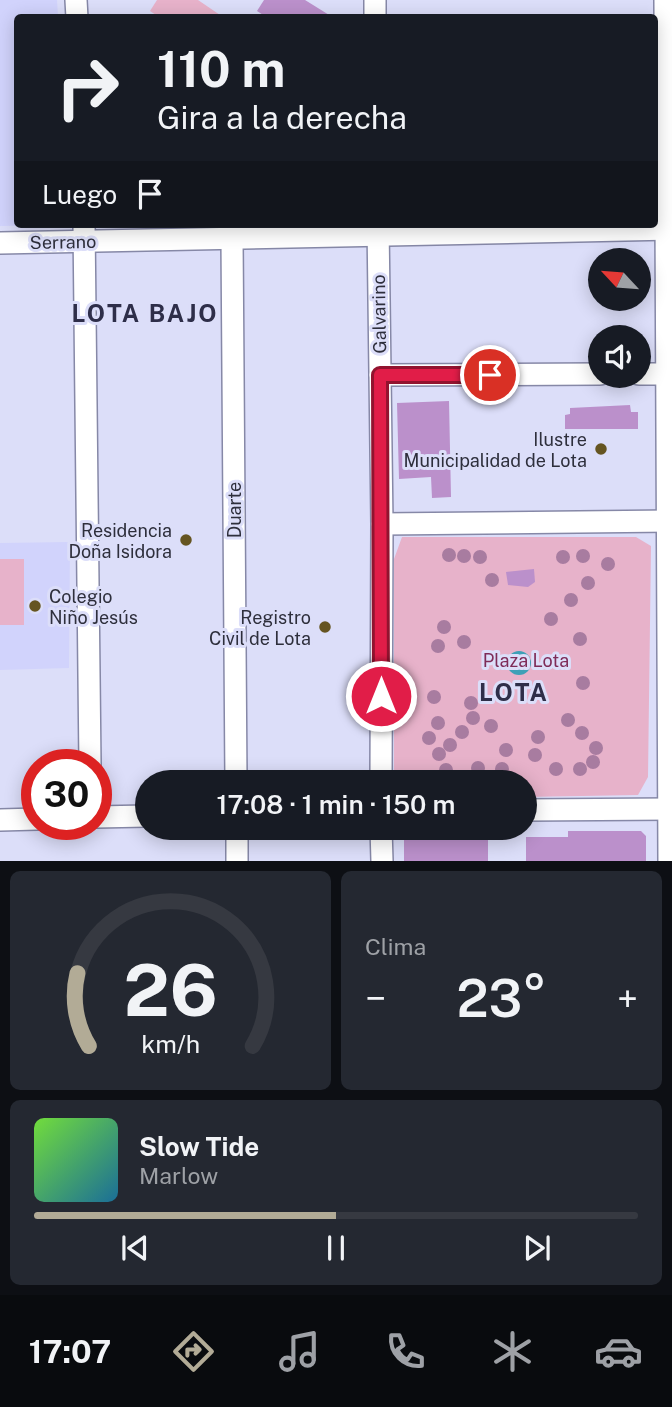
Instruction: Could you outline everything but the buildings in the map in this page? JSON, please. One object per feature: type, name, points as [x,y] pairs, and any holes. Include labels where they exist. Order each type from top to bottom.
[{"type":"street","points":[[665,0],[669,229],[666,374],[669,861]]},
{"type":"street","name":"Serrano","points":[[0,243],[85,233],[232,238],[378,230],[669,229]]},
{"type":"street","name":"Galvarino","points":[[378,230],[382,524],[381,770]]},
{"type":"street","points":[[85,233],[90,749]]},
{"type":"street","name":"Duarte","points":[[232,238],[236,770]]},
{"type":"street","points":[[380,375],[588,374]]},
{"type":"street","points":[[651,374],[666,374]]},
{"type":"street","points":[[382,524],[669,521]]},
{"type":"street","points":[[537,810],[670,809]]},
{"type":"street","points":[[112,817],[135,816]]},
{"type":"street","points":[[0,820],[21,819]]},
{"type":"street","points":[[237,840],[237,861]]},
{"type":"street","points":[[381,840],[382,861]]},
{"type":"shaded area","points":[[0,0],[57,0],[58,14],[14,14],[14,226],[0,226]]},
{"type":"shaded area","name":"Colegio Niño Jesús","points":[[70,542],[69,668],[0,670],[0,543]]},
{"type":"shaded area","points":[[519,651],[530,658],[531,663],[524,674],[519,675],[508,668],[507,663],[514,652]]},
{"type":"green space","points":[[157,0],[198,0],[219,14],[154,14],[150,11]]},
{"type":"green space","name":"Plaza Lota","points":[[402,537],[636,537],[651,546],[648,777],[638,795],[537,797],[537,770],[394,770],[394,559]]},
{"type":"green space","points":[[0,559],[24,559],[24,625],[0,625]]},
{"type":"place","name":"Ilustre Municipalidad de Lota","points":[[601,449]]},
{"type":"place","name":"Residencia Doña Isidora","points":[[186,540]]},
{"type":"place","name":"Colegio Niño Jesús","points":[[35,606]]},
{"type":"place","name":"Registro Civil de Lota","points":[[325,627]]},
{"type":"district","name":"LOTA BAJO","points":[[145,313]]},
{"type":"district","name":"LOTA","points":[[514,692]]},
{"type":"route","points":[[381,696],[380,375],[490,375]]}]
